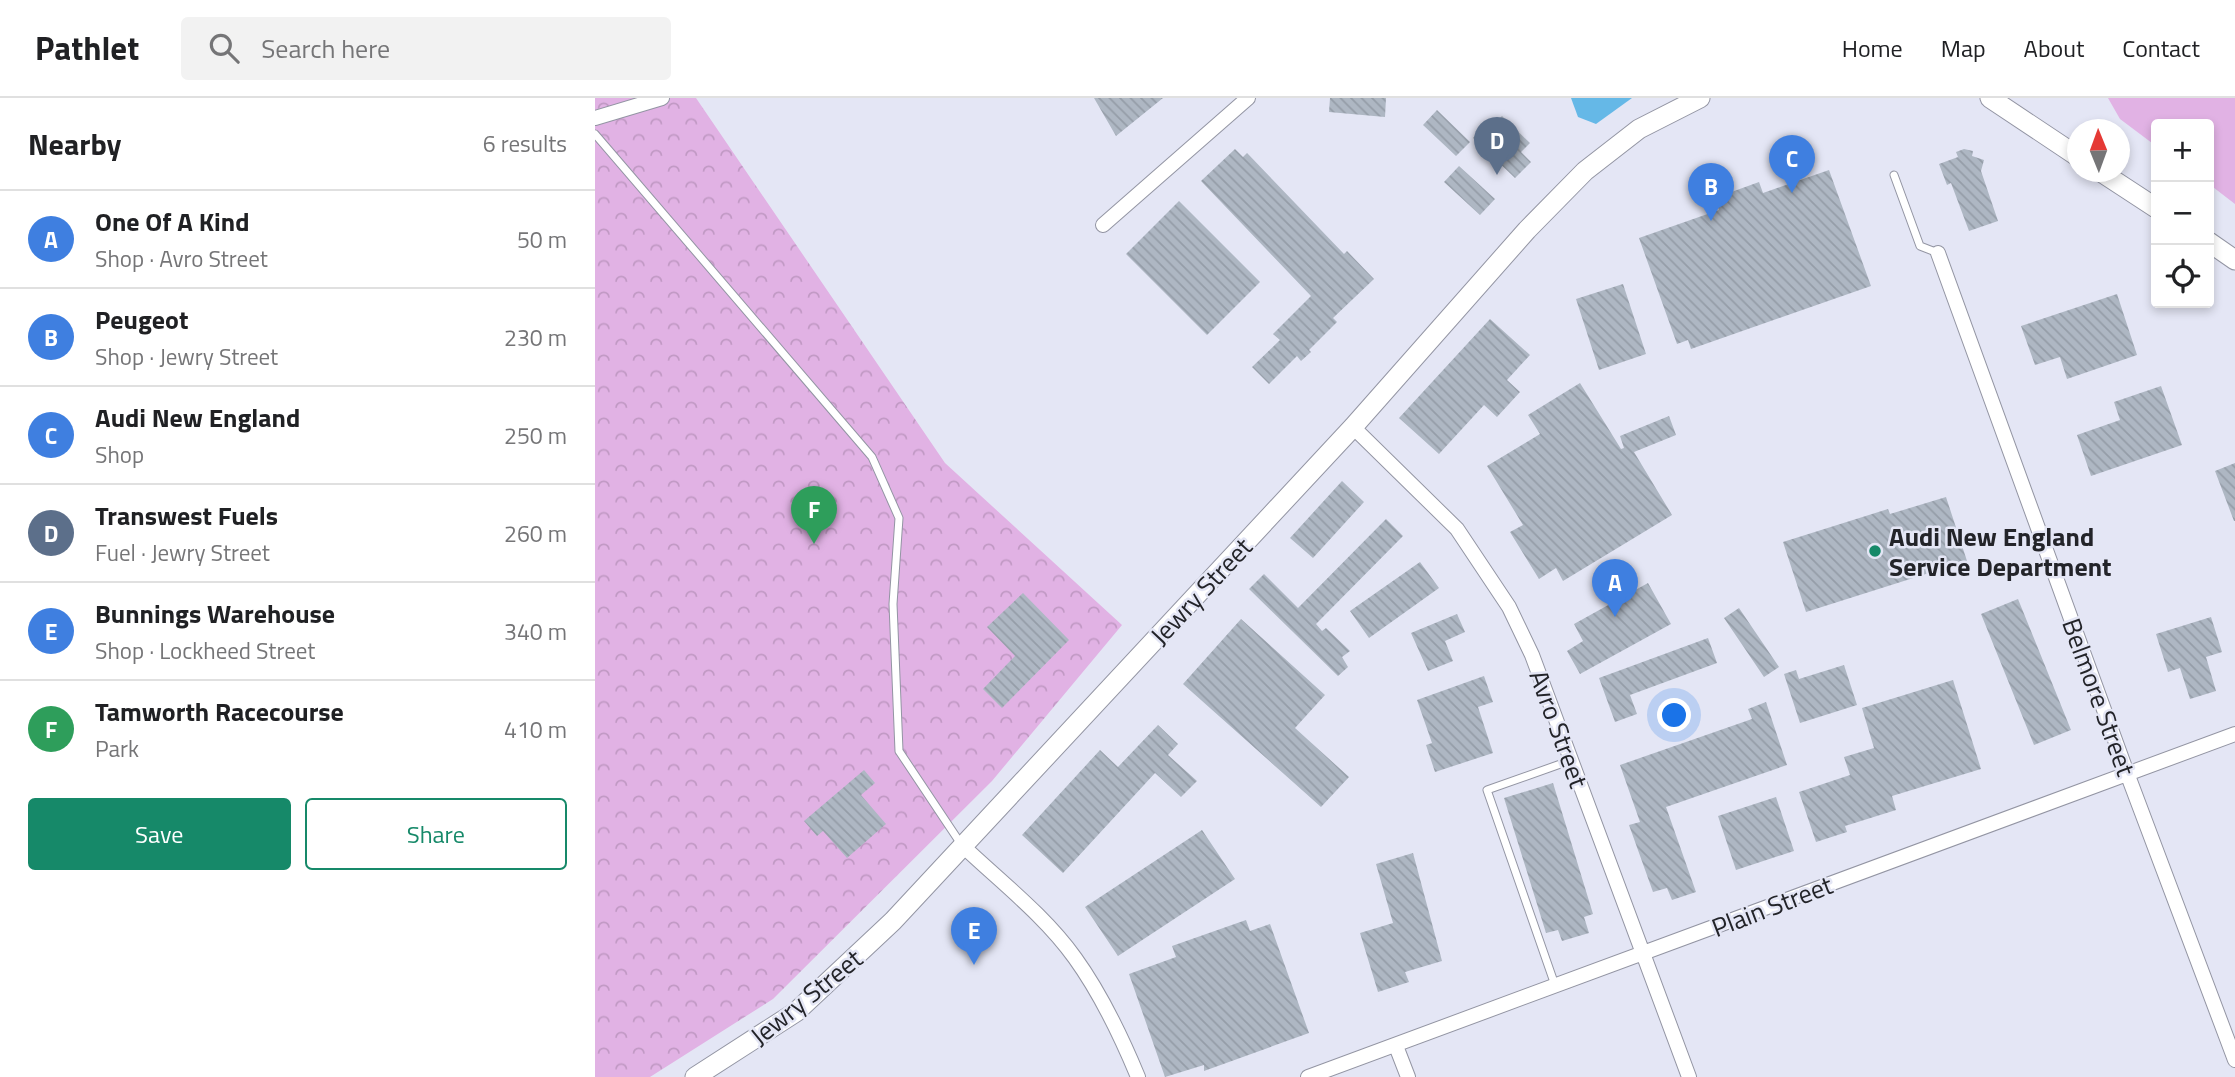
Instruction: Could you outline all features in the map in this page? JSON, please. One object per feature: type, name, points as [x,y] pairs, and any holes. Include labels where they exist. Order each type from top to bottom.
[{"type":"main road","name":"Jewry Street","points":[[695,1077],[796,1012],[884,930],[1353,427],[1527,230],[1585,171],[1639,129],[1700,98]]},
{"type":"main road","points":[[1990,98],[2067,149]]},
{"type":"main road","points":[[2116,182],[2151,205]]},
{"type":"main road","points":[[2213,245],[2235,260]]},
{"type":"street","points":[[595,118],[662,98]]},
{"type":"street","points":[[1103,225],[1248,98]]},
{"type":"street","name":"Belmore Street","points":[[1938,253],[2127,773],[2235,1060]]},
{"type":"street","name":"Avro Street","points":[[1353,427],[1457,528],[1509,607],[1532,655],[1569,761],[1689,1077]]},
{"type":"street","name":"Plain Street","points":[[1308,1077],[2235,734]]},
{"type":"street","points":[[964,847],[1034,912],[1074,956],[1100,997],[1139,1077]]},
{"type":"street","points":[[1397,1046],[1408,1077]]},
{"type":"lane","points":[[595,134],[871,457],[899,518],[893,604],[899,751],[964,847]]},
{"type":"lane","points":[[1894,175],[1920,246],[1938,253]]},
{"type":"lane","points":[[1555,986],[1487,790],[1569,761]]},
{"type":"green space","points":[[595,98],[696,98],[945,463],[1122,625],[992,781],[773,999],[650,1077],[595,1077]]},
{"type":"green space","points":[[2108,98],[2235,98],[2235,204],[2214,188],[2214,119],[2151,119],[2151,142],[2130,126],[2130,119],[2120,119]]},
{"type":"water","points":[[1571,98],[1632,98],[1596,124],[1578,117]]},
{"type":"building","points":[[1094,98],[1163,98],[1116,136]]},
{"type":"building","points":[[1330,98],[1386,98],[1385,117],[1329,112]]},
{"type":"building","points":[[1437,110],[1470,142],[1456,156],[1423,125]]},
{"type":"building","points":[[1502,116],[1530,143],[1521,152],[1531,162],[1515,178],[1473,138],[1489,121],[1493,125]]},
{"type":"building","points":[[1235,149],[1243,157],[1247,153],[1344,254],[1347,251],[1374,279],[1333,318],[1337,322],[1309,350],[1311,352],[1301,361],[1297,356],[1269,384],[1252,367],[1280,340],[1273,334],[1311,296],[1201,181]]},
{"type":"building","points":[[1964,149],[1973,151],[1972,156],[1984,160],[1981,171],[1998,221],[1969,231],[1951,183],[1947,185],[1939,164],[1958,157],[1956,152]]},
{"type":"building","points":[[1459,166],[1495,199],[1480,215],[1444,182]]},
{"type":"building","points":[[1829,170],[1871,286],[1691,349],[1688,340],[1677,344],[1639,238],[1719,210],[1715,198],[1759,182],[1763,193]]},
{"type":"building","points":[[1179,201],[1260,282],[1207,335],[1126,254]]},
{"type":"building","points":[[1623,284],[1646,354],[1599,370],[1576,299]]},
{"type":"building","points":[[2117,294],[2137,355],[2067,379],[2060,357],[2035,365],[2021,326]]},
{"type":"building","points":[[1490,319],[1530,355],[1507,380],[1520,392],[1497,417],[1484,405],[1439,454],[1399,418]]},
{"type":"building","points":[[1580,383],[1621,449],[1624,448],[1620,436],[1669,416],[1676,435],[1634,452],[1672,515],[1563,581],[1556,568],[1539,579],[1510,532],[1523,525],[1487,466],[1540,434],[1528,415]]},
{"type":"building","points":[[2161,386],[2182,445],[2091,476],[2077,435],[2120,420],[2114,402]]},
{"type":"building","points":[[2235,463],[2235,521],[2234,521],[2215,471]]},
{"type":"building","points":[[1342,481],[1364,502],[1313,558],[1290,538]]},
{"type":"building","name":"Audi New England Service Department","points":[[1946,497],[1967,561],[1806,612],[1783,542],[1888,509],[1890,514]]},
{"type":"building","points":[[1386,519],[1403,536],[1316,624],[1322,631],[1326,628],[1350,651],[1342,657],[1348,667],[1338,676],[1249,589],[1264,574],[1298,608]]},
{"type":"building","points":[[1420,562],[1439,588],[1369,638],[1350,611]]},
{"type":"building","points":[[1648,583],[1671,624],[1580,674],[1567,651],[1583,641],[1574,624]]},
{"type":"building","points":[[1023,593],[1069,640],[1002,708],[983,689],[1015,656],[987,627]]},
{"type":"building","points":[[2018,599],[2071,730],[2034,745],[1981,614]]},
{"type":"building","points":[[1739,608],[1779,667],[1764,677],[1724,618]]},
{"type":"building","points":[[1457,614],[1465,632],[1445,641],[1453,661],[1428,671],[1411,633]]},
{"type":"building","points":[[2211,617],[2222,652],[2206,657],[2216,691],[2190,699],[2180,668],[2168,672],[2156,634]]},
{"type":"building","points":[[1241,619],[1325,695],[1295,728],[1349,777],[1321,807],[1183,684]]},
{"type":"building","points":[[1708,638],[1717,663],[1630,695],[1637,714],[1615,722],[1599,678]]},
{"type":"building","points":[[1844,665],[1857,705],[1800,723],[1784,674],[1796,670],[1799,679]]},
{"type":"building","points":[[1484,676],[1493,702],[1478,707],[1493,753],[1435,772],[1426,745],[1432,743],[1417,700]]},
{"type":"building","points":[[1953,680],[1981,769],[1892,796],[1896,810],[1845,826],[1847,832],[1816,842],[1799,792],[1850,775],[1844,757],[1874,748],[1862,708]]},
{"type":"building","points":[[1766,702],[1787,765],[1666,807],[1696,892],[1672,900],[1667,888],[1653,892],[1629,825],[1640,822],[1620,765],[1752,719],[1748,709]]},
{"type":"building","points":[[1158,725],[1178,744],[1168,755],[1197,781],[1181,797],[1155,773],[1063,873],[1022,835],[1100,750],[1118,767]]},
{"type":"building","points":[[864,770],[875,783],[861,795],[886,824],[847,858],[823,831],[817,836],[804,821]]},
{"type":"building","points":[[1553,783],[1593,914],[1584,917],[1589,933],[1562,941],[1558,930],[1546,933],[1504,798]]},
{"type":"building","points":[[1776,797],[1794,851],[1736,870],[1718,816]]},
{"type":"building","points":[[1202,830],[1235,879],[1118,956],[1085,907]]},
{"type":"building","points":[[1413,853],[1442,961],[1405,972],[1409,982],[1378,992],[1360,933],[1393,923],[1376,864]]},
{"type":"building","points":[[1246,920],[1250,931],[1270,924],[1309,1033],[1204,1071],[1204,1065],[1165,1077],[1129,974],[1176,957],[1172,946]]},
{"type":"place","name":"Transwest Fuels","points":[[1497,175]]},
{"type":"place","name":"Audi New England","points":[[1792,193]]},
{"type":"place","name":"Peugeot","points":[[1711,221]]},
{"type":"place","name":"Tamworth Racecourse","points":[[814,544]]},
{"type":"place","name":"Audi New England Service Department","points":[[1875,551]]},
{"type":"place","name":"One Of A Kind","points":[[1615,617]]},
{"type":"place","name":"Bunnings Warehouse","points":[[974,965]]}]
